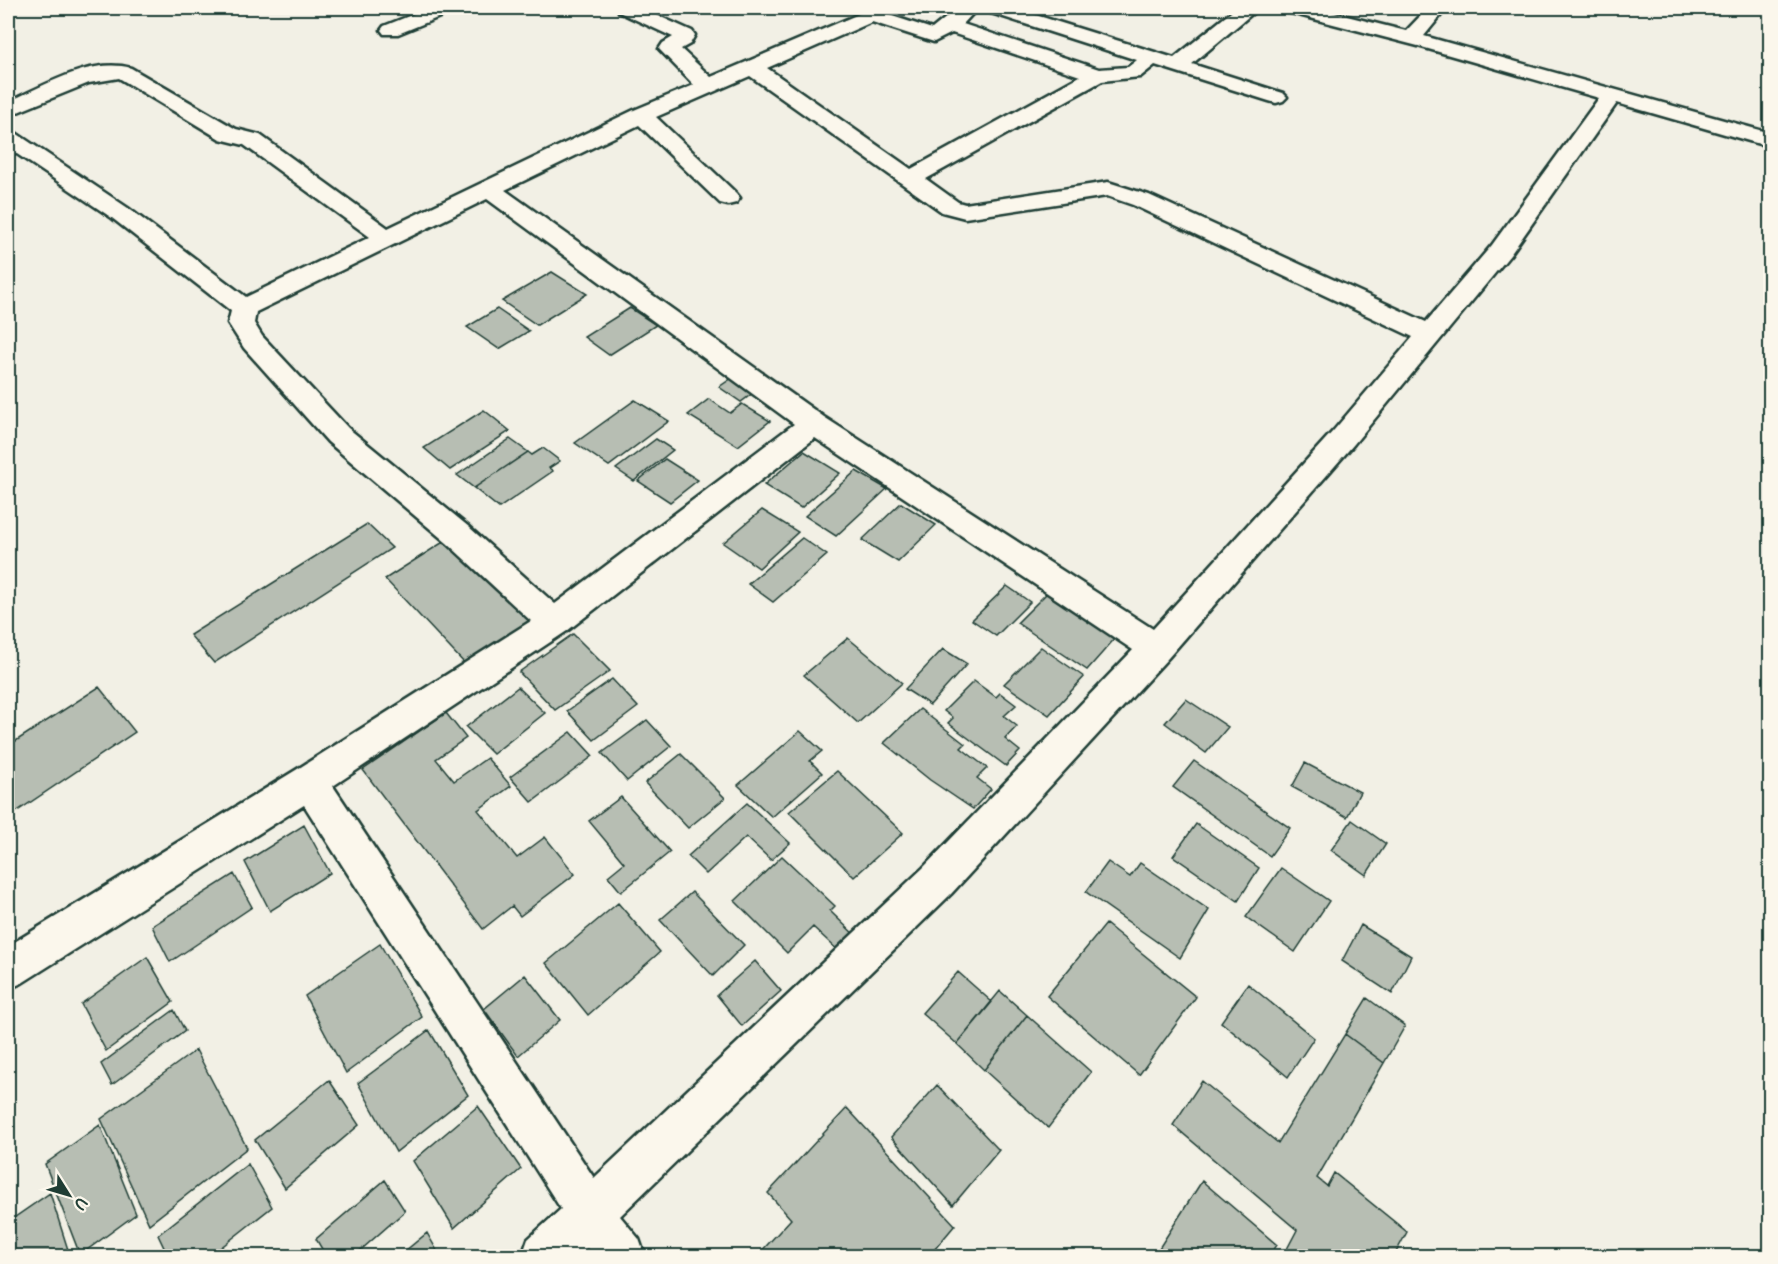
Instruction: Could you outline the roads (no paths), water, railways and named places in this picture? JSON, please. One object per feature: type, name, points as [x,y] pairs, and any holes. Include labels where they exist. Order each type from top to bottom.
[{"type":"street","points":[[391,30],[445,8]]},
{"type":"street","points":[[626,8],[685,35],[683,40],[669,49],[709,87]]},
{"type":"street","points":[[649,19],[672,8]]},
{"type":"street","points":[[244,308],[642,115],[879,11],[934,36],[950,26],[968,8]]},
{"type":"street","points":[[995,8],[1276,97]]},
{"type":"street","points":[[1176,67],[1247,8]]},
{"type":"street","points":[[1294,8],[1411,38],[1770,140]]},
{"type":"street","points":[[1411,38],[1438,8]]},
{"type":"street","points":[[950,26],[1097,75],[1133,73],[1151,59]]},
{"type":"street","points":[[753,68],[950,207],[964,211],[1108,189],[1141,200],[1430,334]]},
{"type":"street","points":[[8,111],[99,73],[116,70],[124,72],[228,135],[252,140],[386,238]]},
{"type":"street","points":[[912,178],[1097,75]]},
{"type":"street","points":[[545,1257],[937,881],[1156,648],[1344,437],[1501,250],[1612,95]]},
{"type":"street","points":[[642,115],[661,136],[728,198]]},
{"type":"street","points":[[8,138],[120,213],[244,308]]},
{"type":"street","points":[[488,189],[814,424],[1156,648]]},
{"type":"street","points":[[244,308],[241,323],[252,342],[338,435],[458,535],[521,594],[555,622]]},
{"type":"street","points":[[8,969],[309,782],[555,622],[814,424]]},
{"type":"street","points":[[309,782],[591,1215],[622,1257]]}]
